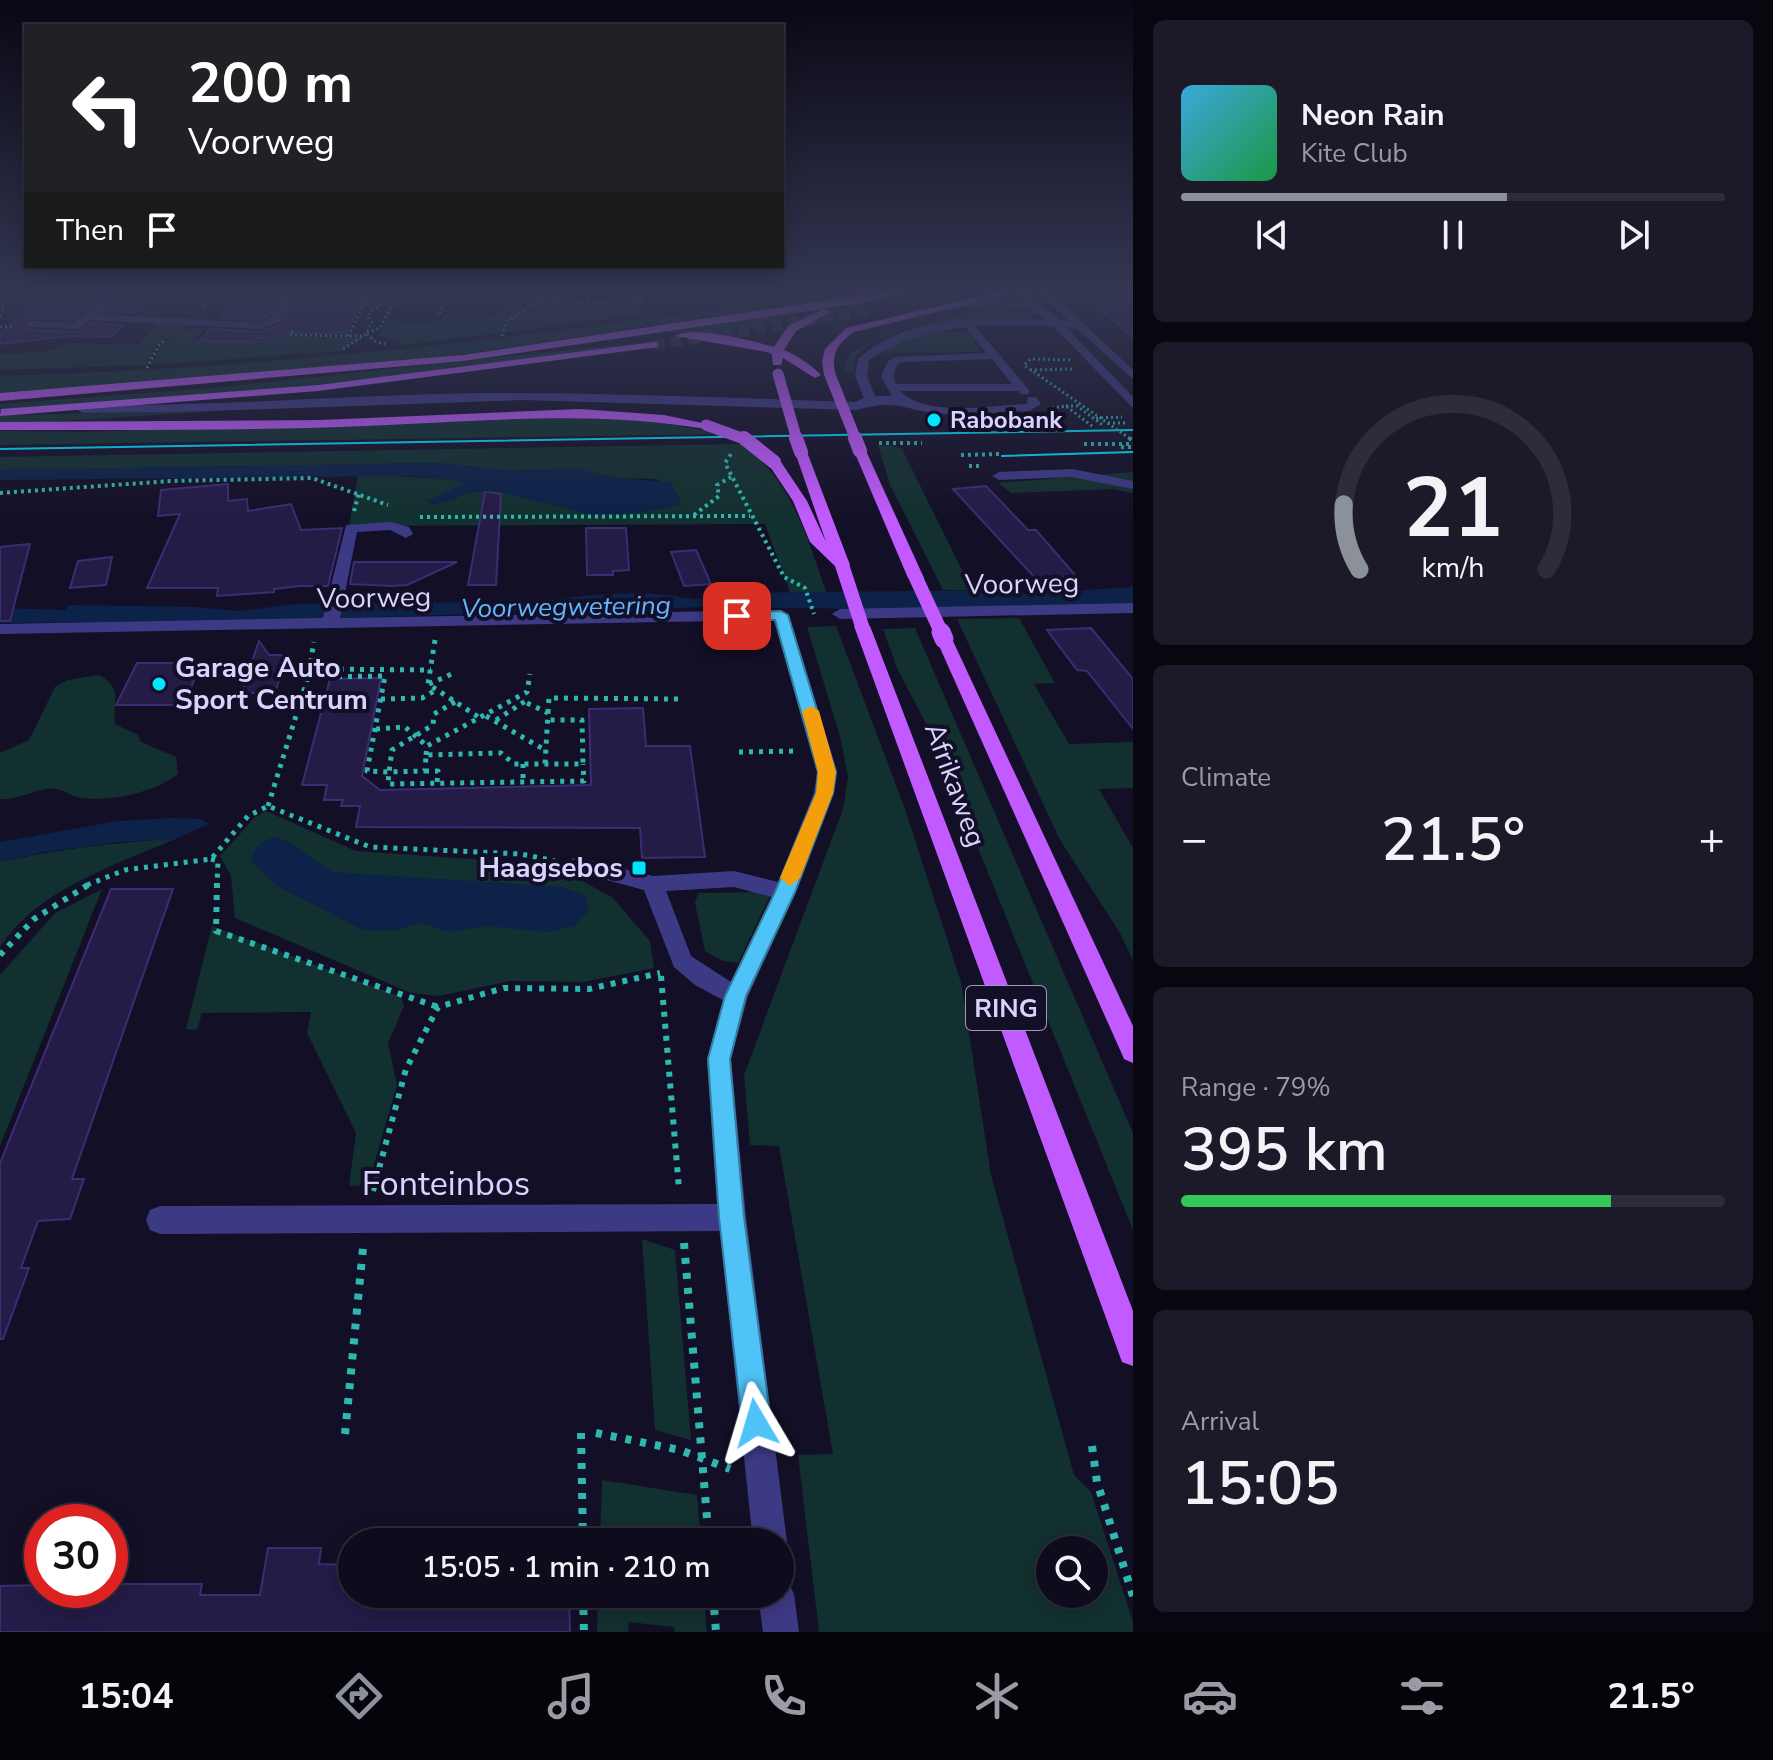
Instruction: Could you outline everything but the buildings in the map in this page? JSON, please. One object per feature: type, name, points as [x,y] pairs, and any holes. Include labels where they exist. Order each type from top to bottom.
[{"type":"main road","points":[[0,397],[365,366]]},
{"type":"main road","points":[[0,413],[333,387],[492,366]]},
{"type":"main road","name":"Afrikaweg","points":[[778,366],[781,393],[862,626],[1133,1351]]},
{"type":"main road","points":[[805,366],[815,375],[830,402],[846,419]]},
{"type":"main road","name":"Afrikaweg","points":[[827,366],[846,419],[916,578],[1133,1052]]},
{"type":"main road","points":[[0,426],[317,423],[590,414],[655,417],[706,425],[741,436],[774,462],[800,501],[817,542],[842,565]]},
{"type":"street","points":[[863,366],[871,400]]},
{"type":"street","points":[[873,366],[927,408],[1029,407],[1035,404],[1003,366]]},
{"type":"street","points":[[1098,368],[1133,404]]},
{"type":"street","points":[[862,372],[893,383],[1012,377]]},
{"type":"street","points":[[82,409],[267,407],[472,397],[857,406],[871,400],[893,383],[1012,377]]},
{"type":"street","points":[[999,476],[1072,473],[1133,485]]},
{"type":"street","points":[[323,625],[335,600],[351,528],[391,526],[404,530],[406,534]]},
{"type":"street","name":"Voorweg","points":[[840,614],[1133,608]]},
{"type":"street","points":[[768,1528],[732,1217],[719,1059],[736,996],[785,892],[824,793],[827,772],[781,615]]},
{"type":"street","name":"Voorweg","points":[[0,629],[781,615]]},
{"type":"street","points":[[576,865],[653,884],[734,879],[785,892]]},
{"type":"street","points":[[653,884],[682,961],[736,996]]},
{"type":"street","name":"Fonteinbos","points":[[160,1220],[732,1217]]},
{"type":"street","points":[[778,1608],[781,1632]]},
{"type":"path","points":[[1026,366],[1133,444]]},
{"type":"path","points":[[1012,377],[1098,368]]},
{"type":"path","points":[[1066,406],[1092,426]]},
{"type":"path","points":[[1077,406],[1106,425],[1133,423]]},
{"type":"path","points":[[1082,419],[1116,418]]},
{"type":"path","points":[[884,443],[922,443]]},
{"type":"path","points":[[1084,444],[1133,444]]},
{"type":"path","points":[[1122,449],[1133,444]]},
{"type":"path","points":[[961,455],[1002,454]]},
{"type":"path","points":[[693,516],[719,496],[717,485],[731,477]]},
{"type":"path","points":[[0,493],[170,481],[312,478],[394,508]]},
{"type":"path","points":[[413,515],[609,519],[750,516],[784,577],[805,588],[813,612]]},
{"type":"path","points":[[781,615],[813,612],[840,614]]},
{"type":"path","points":[[428,684],[437,623]]},
{"type":"path","points":[[211,859],[248,816],[268,806],[323,625]]},
{"type":"path","points":[[310,669],[431,670]]},
{"type":"path","points":[[428,684],[454,673]]},
{"type":"path","points":[[527,703],[530,674]]},
{"type":"path","points":[[308,677],[385,676],[367,771],[438,771],[437,783]]},
{"type":"path","points":[[428,684],[455,702],[545,750]]},
{"type":"path","points":[[381,699],[422,698],[436,690]]},
{"type":"path","points":[[427,746],[527,692]]},
{"type":"path","points":[[545,764],[549,698],[680,699]]},
{"type":"path","points":[[455,702],[434,714],[433,725],[392,750],[388,784],[584,781],[582,720],[548,716],[527,703]]},
{"type":"path","points":[[495,721],[527,703]]},
{"type":"path","points":[[376,729],[405,727],[427,746]]},
{"type":"path","points":[[425,771],[427,746]]},
{"type":"path","points":[[739,752],[823,751]]},
{"type":"path","points":[[426,755],[501,753],[514,764],[583,764]]},
{"type":"path","points":[[523,764],[523,782]]},
{"type":"path","points":[[268,806],[370,847],[521,854],[576,865]]},
{"type":"path","points":[[0,955],[7,942],[54,905],[112,873],[211,859],[218,861],[216,931],[438,1007],[504,988],[589,989],[660,973]]},
{"type":"path","points":[[345,1434],[366,1220],[406,1069],[438,1007]]},
{"type":"path","points":[[581,1433],[583,1528]]},
{"type":"path","points":[[596,1433],[680,1450],[763,1482]]},
{"type":"path","points":[[1092,1446],[1097,1482],[1133,1596]]},
{"type":"path","points":[[583,1608],[584,1632]]},
{"type":"path","points":[[714,1608],[716,1632]]},
{"type":"green space","points":[[0,366],[113,366],[0,370]]},
{"type":"green space","points":[[195,366],[335,366],[0,394],[0,376]]},
{"type":"green space","points":[[417,366],[469,366],[168,399],[0,411],[0,404],[212,388]]},
{"type":"green space","points":[[845,366],[854,366],[853,372],[843,371]]},
{"type":"green space","points":[[219,411],[45,422],[0,422],[0,415]]},
{"type":"green space","points":[[527,418],[645,420],[725,434],[0,445],[0,431],[82,432]]},
{"type":"green space","points":[[744,444],[775,477],[796,512],[826,592],[790,592],[765,524],[349,526],[358,474],[448,479],[466,484],[427,501],[434,505],[472,492],[492,490],[593,515],[642,512],[681,504],[657,479],[616,478],[578,469],[510,471],[437,463],[0,470],[0,457]]},
{"type":"green space","points":[[878,445],[902,449],[972,590],[943,590],[890,485]]},
{"type":"green space","points":[[1133,472],[1133,493],[1113,489],[1011,493],[998,483]]},
{"type":"green space","points":[[1019,618],[1055,683],[1034,684],[1069,744],[1133,742],[1133,788],[1099,789],[1133,848],[1133,960],[1120,933],[1060,840],[957,619]]},
{"type":"green space","points":[[836,626],[905,809],[961,982],[991,1175],[1074,1475],[1091,1492],[1105,1536],[1036,1536],[1036,1608],[1108,1608],[1108,1545],[1133,1622],[1133,1632],[819,1632],[798,1455],[833,1454],[779,1146],[750,1145],[744,1075],[843,809],[848,777],[841,740],[807,627]]},
{"type":"green space","points":[[915,628],[1133,1133],[1133,1230],[933,737],[897,668],[883,629]]},
{"type":"green space","points":[[99,675],[114,690],[115,724],[138,735],[141,742],[176,757],[178,774],[144,791],[118,797],[80,798],[49,789],[0,799],[0,753],[29,740],[55,687],[68,680]]},
{"type":"green space","points":[[266,811],[356,851],[529,863],[571,875],[612,897],[650,941],[654,968],[583,982],[510,981],[439,996],[411,993],[235,918],[231,876],[220,856],[255,817]]},
{"type":"green space","points":[[175,839],[56,894],[35,909],[0,947],[0,862],[87,847]]},
{"type":"green space","points":[[102,889],[0,1146],[0,975],[55,913]]},
{"type":"green space","points":[[772,892],[738,963],[723,961],[705,951],[695,903],[698,893]]},
{"type":"green space","points":[[212,926],[401,997],[404,1006],[388,1043],[397,1085],[368,1185],[349,1186],[356,1133],[307,1033],[311,1012],[202,1013],[197,1030],[186,1029]]},
{"type":"green space","points":[[642,1239],[675,1250],[691,1440],[655,1430]]},
{"type":"green space","points":[[602,1480],[697,1495],[700,1528],[600,1528]]},
{"type":"green space","points":[[598,1608],[705,1608],[707,1632],[675,1632],[674,1627],[629,1622],[628,1632],[597,1632]]},
{"type":"water","points":[[437,463],[510,471],[578,469],[616,478],[670,482],[682,504],[642,512],[593,515],[492,490],[472,492],[434,505],[427,501],[465,484],[448,479],[407,476],[0,480],[0,470]]},
{"type":"water","name":"Voorwegwetering","points":[[1133,587],[1133,603],[874,609],[709,607],[239,621],[0,623],[0,608],[65,610],[69,605],[197,607],[239,611],[295,604],[500,602],[502,605],[618,593],[710,599],[725,593],[1020,590],[1024,594]]},
{"type":"water","points":[[201,819],[209,824],[175,839],[119,842],[45,852],[0,862],[0,842],[118,821]]},
{"type":"water","points":[[275,837],[291,843],[332,872],[562,887],[585,895],[589,910],[575,926],[547,932],[488,926],[448,932],[421,923],[392,931],[363,930],[277,886],[251,860],[260,845]]},
{"type":"tram line","points":[[0,449],[1133,430]]},
{"type":"tram line","points":[[1002,456],[1133,452]]},
{"type":"slow traffic","points":[[790,878],[824,793],[827,772],[811,711]]},
{"type":"place","name":"Rabobank","points":[[934,420]]},
{"type":"place","name":"Garage Auto Sport Centrum","points":[[159,684]]},
{"type":"place","name":"Haagsebos","points":[[639,868]]},
{"type":"route","points":[[737,616],[781,615],[827,772],[824,793],[785,892],[736,996],[719,1059],[732,1217],[756,1423]]}]
